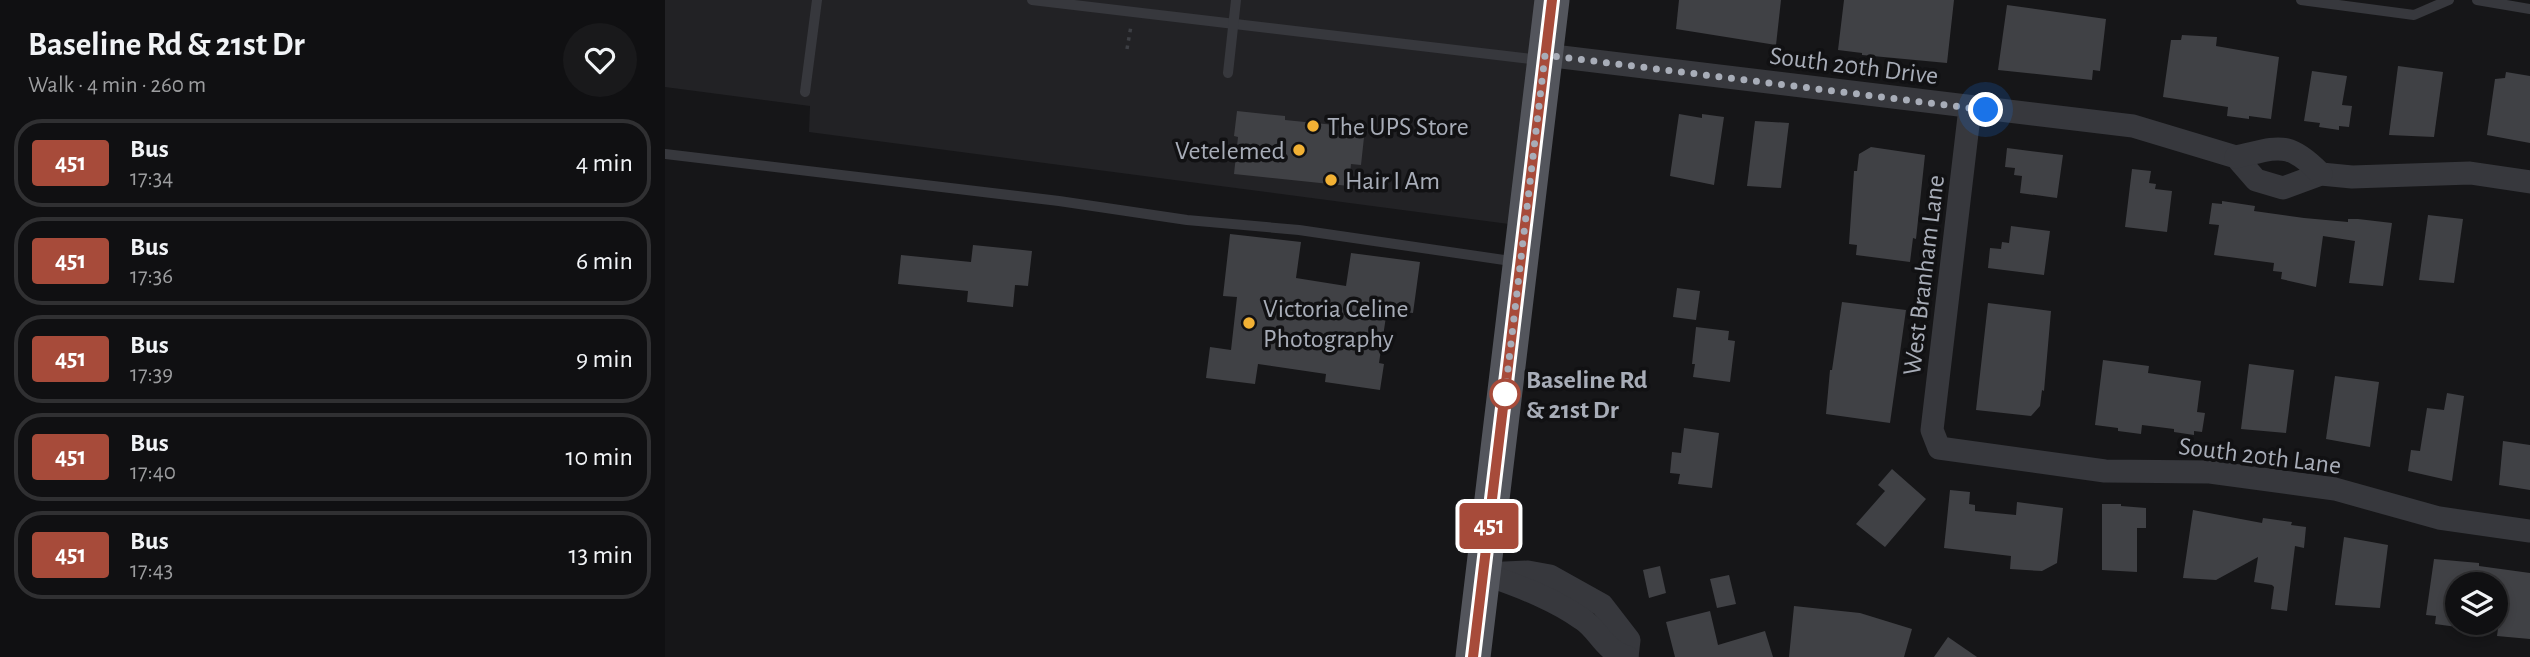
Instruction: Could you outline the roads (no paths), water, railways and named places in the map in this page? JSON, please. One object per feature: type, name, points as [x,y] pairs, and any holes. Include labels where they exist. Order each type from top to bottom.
[{"type":"main road","points":[[1473,657],[1552,0]]},
{"type":"street","name":"South 20th Drive","points":[[1545,58],[2133,126],[2236,157],[2256,180],[2283,188],[2321,174],[2353,177],[2470,173],[2530,181]]},
{"type":"street","name":"West Branham Lane","points":[[1938,448],[1933,430],[1970,108]]},
{"type":"street","points":[[2236,157],[2272,148],[2292,151],[2307,159],[2321,174]]},
{"type":"street","name":"South 20th Lane","points":[[1938,448],[2105,471],[2224,474],[2335,489],[2439,518],[2530,531]]},
{"type":"street","points":[[1483,574],[1593,612]]},
{"type":"lane","points":[[805,92],[817,0]]},
{"type":"lane","points":[[1032,0],[1545,58]]},
{"type":"lane","points":[[1228,73],[1236,0]]},
{"type":"lane","points":[[2301,0],[2414,15],[2449,0]]},
{"type":"lane","points":[[2477,0],[2530,9]]},
{"type":"lane","points":[[665,154],[1059,201],[1187,220],[1299,230],[1520,262]]},
{"type":"place","name":"The UPS Store","points":[[1313,126]]},
{"type":"place","name":"Vetelemed","points":[[1299,150]]},
{"type":"place","name":"Hair I Am","points":[[1331,180]]},
{"type":"place","name":"Victoria Celine Photography","points":[[1249,323]]},
{"type":"place","name":"Baseline Rd & 21st Dr","points":[[1505,394]]}]
